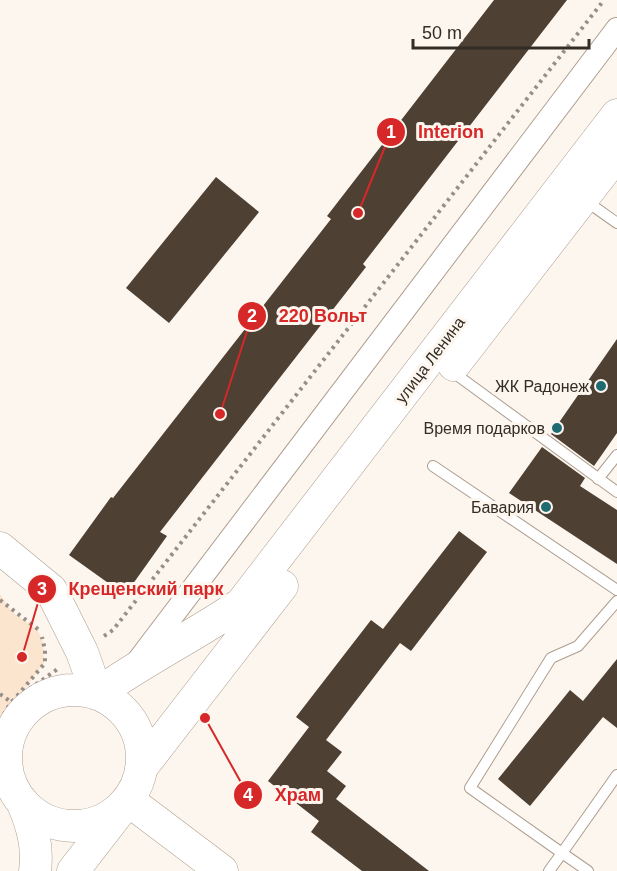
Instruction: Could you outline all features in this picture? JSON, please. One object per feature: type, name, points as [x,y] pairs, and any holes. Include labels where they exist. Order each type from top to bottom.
[{"type":"street","points":[[132,669],[617,28]]},
{"type":"street","name":"улица Ленина","points":[[249,611],[617,115]]},
{"type":"street","name":"улица Ленина","points":[[249,611],[450,370],[617,154]]},
{"type":"street","points":[[0,548],[51,590],[81,652],[97,694]]},
{"type":"street","points":[[97,694],[132,669],[249,611]]},
{"type":"street","points":[[73,871],[125,804],[135,789],[142,767],[249,611]]},
{"type":"street","points":[[34,871],[37,850],[33,826],[24,804],[11,786],[6,764],[7,742],[16,722],[31,705],[51,693],[74,690],[97,694],[117,705],[132,723],[141,744],[142,767]]},
{"type":"street","points":[[24,804],[41,818],[61,826],[83,826],[105,820],[125,804]]},
{"type":"street","points":[[125,804],[222,871]]},
{"type":"lane","points":[[583,199],[617,224]]},
{"type":"lane","points":[[450,370],[617,492]]},
{"type":"lane","points":[[598,479],[617,455]]},
{"type":"lane","points":[[433,466],[617,590]]},
{"type":"lane","points":[[588,871],[470,788],[551,658],[578,646],[617,601]]},
{"type":"lane","points":[[549,871],[617,775]]},
{"type":"path","points":[[0,732],[11,702],[113,630],[604,0]]},
{"type":"path","points":[[0,600],[38,628],[45,650],[45,663],[11,702],[0,721]]},
{"type":"path","points":[[0,694],[11,702]]},
{"type":"shaded area","points":[[0,594],[12,612],[37,629],[43,641],[44,663],[16,700],[0,729]]},
{"type":"building","points":[[494,0],[567,0],[363,264],[366,267],[160,532],[167,536],[125,595],[69,555],[111,497],[113,498],[331,219],[327,216]]},
{"type":"building","points":[[216,177],[259,212],[169,323],[126,288]]},
{"type":"building","name":"ЖК Радонеж","points":[[617,339],[617,433],[594,466],[551,434]]},
{"type":"building","points":[[542,447],[585,478],[580,486],[617,510],[617,564],[509,493]]},
{"type":"building","points":[[459,531],[487,552],[411,651],[400,643],[326,740],[342,752],[327,771],[346,786],[336,799],[429,871],[362,871],[311,832],[319,821],[268,781],[309,727],[296,717],[371,620],[383,629]]},
{"type":"building","points":[[617,659],[617,728],[603,717],[530,806],[498,779],[570,690],[583,701]]},
{"type":"place","name":"Interion","points":[[358,213]]},
{"type":"place","name":"ЖК Радонеж","points":[[601,386]]},
{"type":"place","name":"220 Вольт","points":[[220,414]]},
{"type":"place","name":"Время подарков","points":[[557,428]]},
{"type":"place","name":"Бавария","points":[[546,507]]},
{"type":"place","name":"Крещенский парк","points":[[22,657]]},
{"type":"place","name":"Храм","points":[[205,718]]}]
